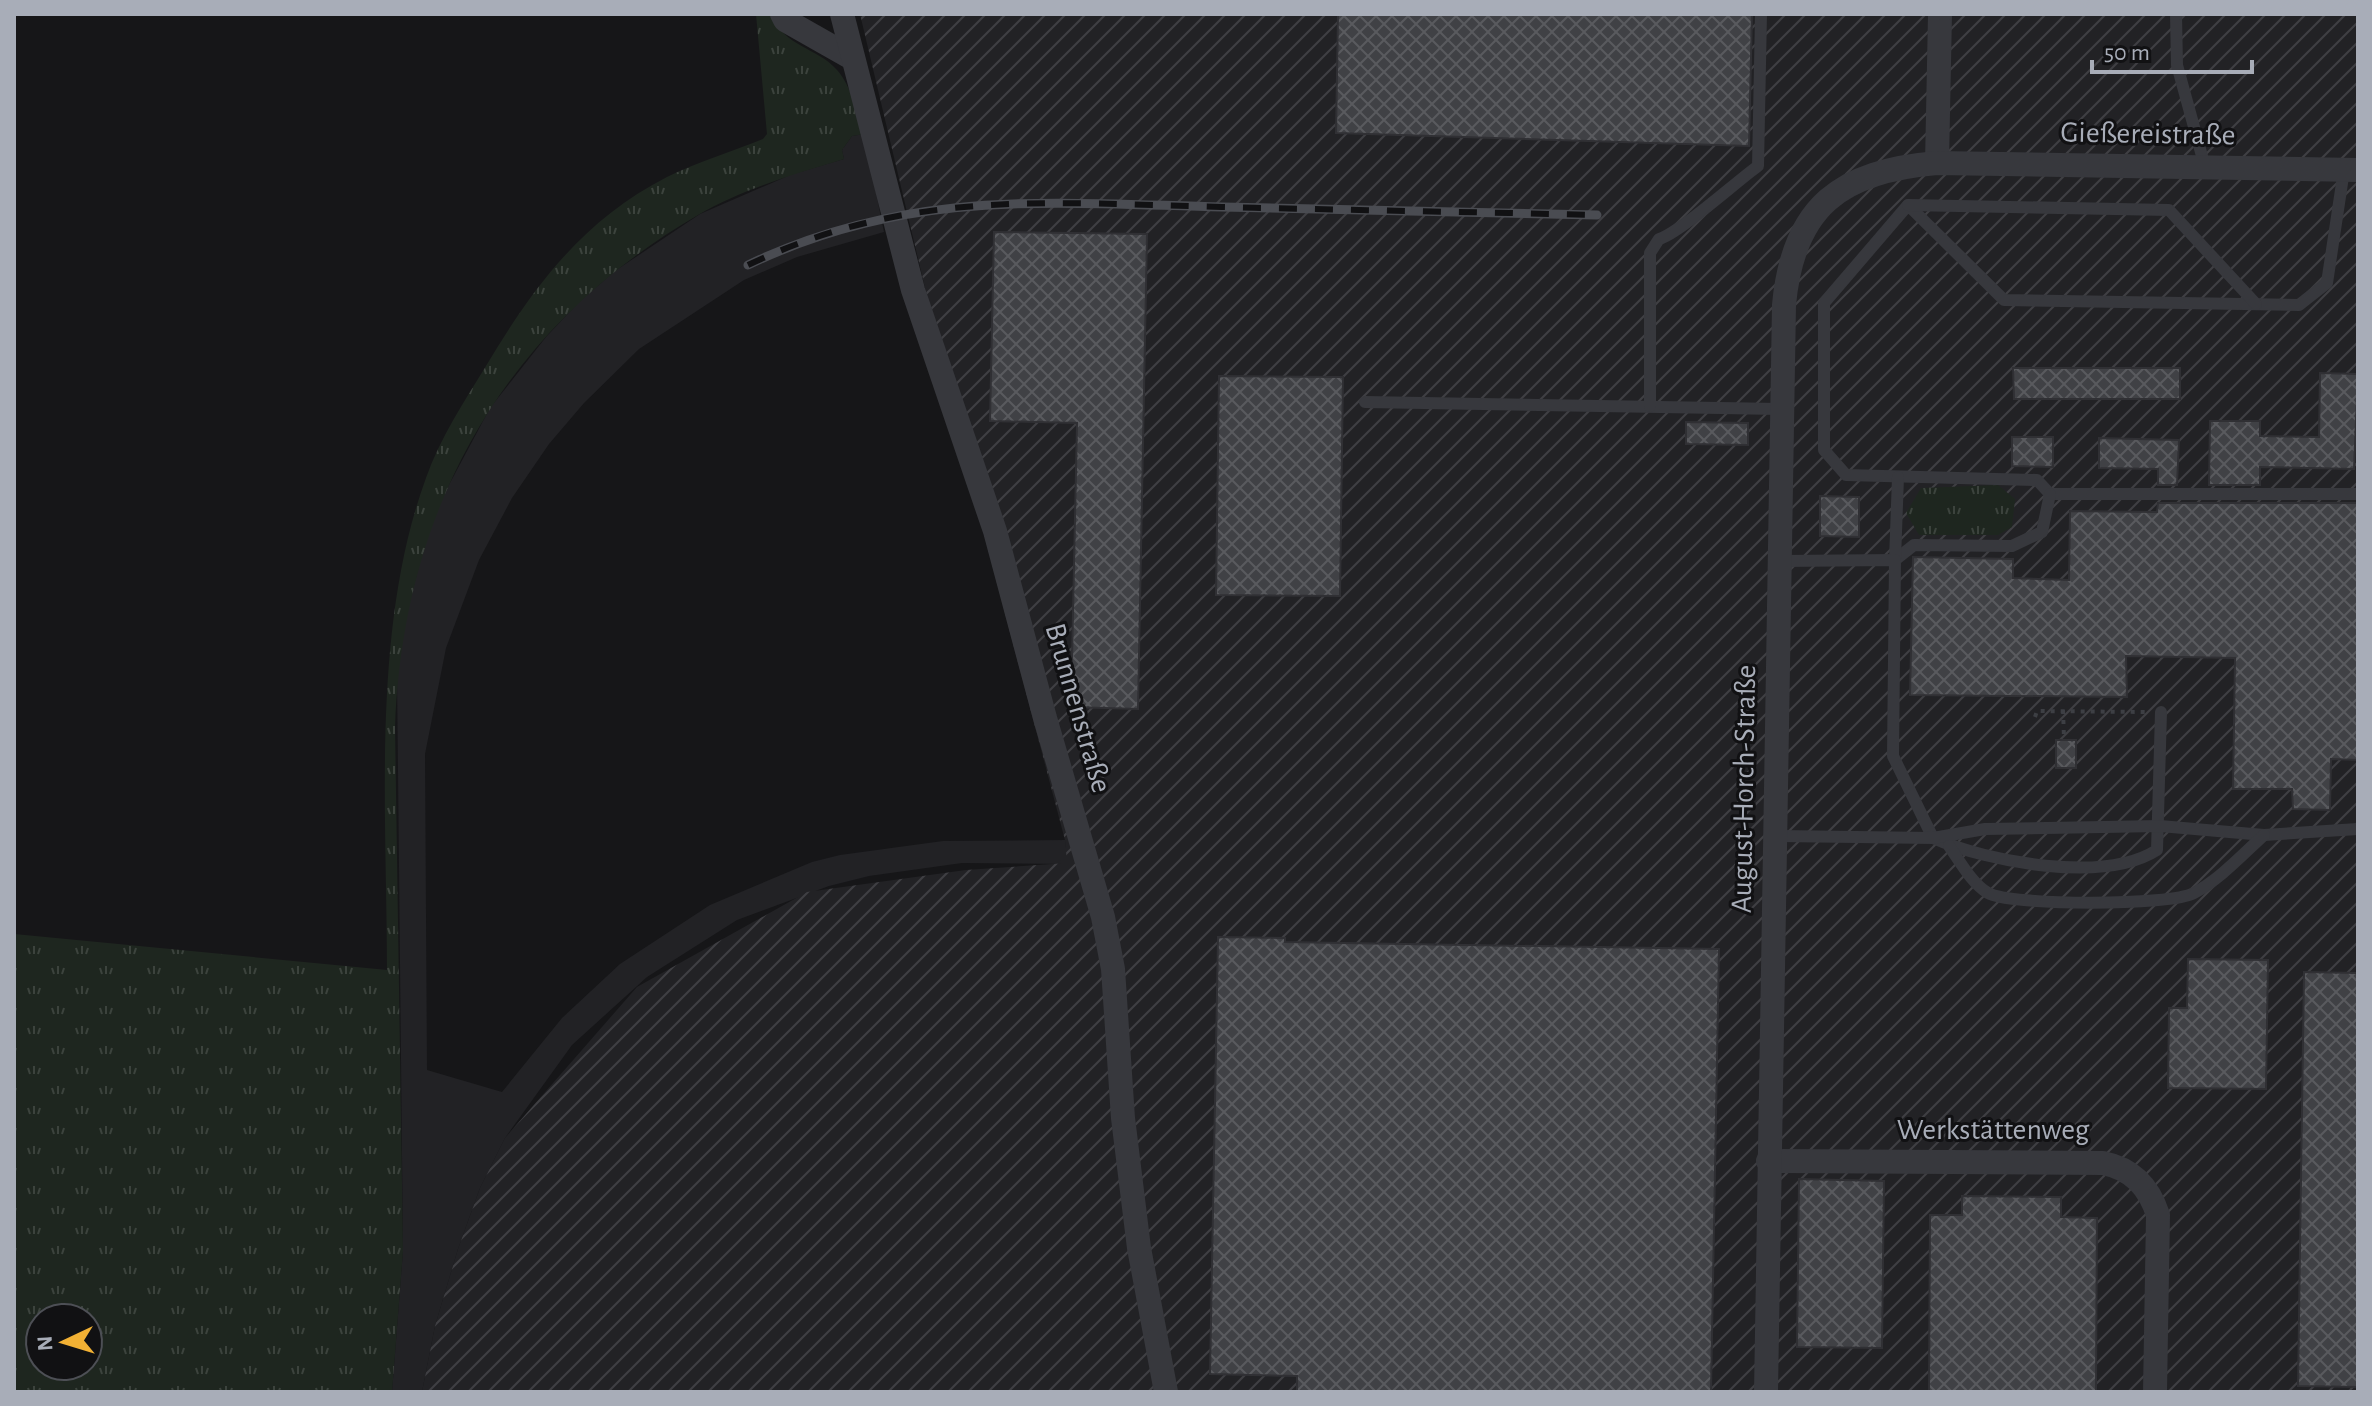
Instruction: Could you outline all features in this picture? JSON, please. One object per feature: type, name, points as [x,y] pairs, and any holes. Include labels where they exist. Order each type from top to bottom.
[{"type":"street","points":[[782,14],[785,20],[852,58]]},
{"type":"street","name":"Brunnenstraße","points":[[842,14],[913,290],[995,531],[1049,733],[1103,917],[1113,969],[1123,1118],[1139,1248],[1166,1392]]},
{"type":"street","points":[[1937,163],[1940,14]]},
{"type":"street","name":"Gießereistraße","points":[[1827,200],[1857,179],[1891,167],[1937,163],[2351,170]]},
{"type":"street","name":"August-Horch-Straße","points":[[1766,1392],[1774,836],[1787,273],[1809,220],[1827,200]]},
{"type":"street","name":"Werkstättenweg","points":[[1768,1161],[2103,1163],[2120,1166],[2150,1192],[2158,1215],[2155,1392]]},
{"type":"lane","points":[[1650,406],[1650,253],[1659,239],[1674,235],[1690,217],[1758,166],[1761,14]]},
{"type":"lane","points":[[2176,14],[2177,65],[2205,167]]},
{"type":"lane","points":[[1908,205],[2004,300],[2299,305],[2327,283],[2351,170]]},
{"type":"lane","points":[[1908,205],[2169,210],[2256,304]]},
{"type":"lane","points":[[1908,205],[1824,303],[1824,450],[1846,475],[2037,480],[2050,494],[2358,494]]},
{"type":"lane","points":[[1365,402],[1783,409]]},
{"type":"lane","points":[[1898,477],[1893,756],[1933,838],[1964,852],[2018,864],[2110,865],[2138,862],[2157,850],[2161,712]]},
{"type":"lane","points":[[1781,561],[1895,560],[1914,545],[2012,546],[2042,532],[2050,494]]},
{"type":"lane","points":[[1774,836],[1933,838],[1985,829],[2160,826],[2264,835],[2358,829]]},
{"type":"lane","points":[[1964,852],[1978,844],[1985,829]]},
{"type":"lane","points":[[1948,844],[1987,893],[1998,896],[2019,901],[2167,901],[2192,894],[2232,865],[2264,835]]},
{"type":"path","points":[[2063,710],[2064,738]]},
{"type":"path","points":[[2035,717],[2037,711],[2161,712]]},
{"type":"shaded area","points":[[860,14],[2358,14],[2358,1392],[422,1392],[435,1326],[458,1249],[480,1188],[505,1138],[637,987],[807,892],[966,870],[1067,863],[1065,840],[978,511]]},
{"type":"shaded area","points":[[864,134],[884,232],[797,257],[744,280],[639,349],[584,403],[549,444],[512,498],[479,560],[446,648],[425,754],[427,1070],[502,1092],[562,1018],[620,964],[710,905],[812,862],[840,855],[943,841],[1065,840],[1068,864],[962,863],[869,876],[829,886],[737,920],[647,977],[572,1045],[505,1138],[480,1188],[458,1249],[435,1326],[422,1392],[392,1392],[403,1251],[397,676],[403,627],[425,543],[443,496],[490,408],[546,337],[578,303],[615,271],[700,214],[790,175],[844,159],[842,150],[852,136]]},
{"type":"green space","points":[[756,14],[772,14],[777,25],[792,40],[837,70],[850,92],[864,134],[852,136],[842,150],[844,159],[751,190],[698,215],[630,260],[570,311],[519,368],[477,430],[443,498],[419,570],[402,646],[395,727],[403,1251],[392,1392],[14,1392],[14,934],[387,970],[385,784],[389,658],[409,536],[438,449],[522,309],[585,235],[637,194],[667,177],[763,139],[767,134]]},
{"type":"green space","points":[[1998,485],[2015,499],[2012,527],[1998,535],[1919,535],[1906,513],[1921,488]]},
{"type":"building","points":[[1338,14],[1752,14],[1749,146],[1336,133]]},
{"type":"building","points":[[994,232],[1147,234],[1138,709],[1071,707],[1077,423],[990,421]]},
{"type":"building","points":[[2013,368],[2180,368],[2180,399],[2014,399]]},
{"type":"building","points":[[2320,373],[2358,374],[2354,469],[2260,467],[2260,485],[2209,485],[2210,421],[2260,421],[2260,436],[2319,437]]},
{"type":"building","points":[[1219,376],[1343,377],[1340,596],[1216,595]]},
{"type":"building","points":[[1686,422],[1748,423],[1748,445],[1686,444]]},
{"type":"building","points":[[2012,437],[2053,437],[2053,467],[2012,466]]},
{"type":"building","points":[[2099,438],[2179,440],[2177,485],[2158,485],[2158,469],[2099,468]]},
{"type":"building","points":[[1820,496],[1859,497],[1859,537],[1820,536]]},
{"type":"building","points":[[2158,503],[2358,503],[2358,760],[2331,759],[2330,810],[2293,809],[2292,789],[2233,789],[2235,658],[2126,656],[2127,697],[1910,695],[1913,557],[2013,559],[2013,578],[2069,580],[2070,511],[2157,512]]},
{"type":"building","points":[[2056,740],[2076,740],[2076,768],[2056,768]]},
{"type":"building","points":[[1218,937],[1285,938],[1285,942],[1719,949],[1711,1392],[1297,1392],[1297,1376],[1210,1374]]},
{"type":"building","points":[[2188,959],[2268,960],[2266,1089],[2168,1088],[2169,1008],[2187,1008]]},
{"type":"building","points":[[2304,972],[2358,973],[2358,1387],[2298,1386]]},
{"type":"building","points":[[1799,1179],[1884,1181],[1882,1348],[1797,1347]]},
{"type":"building","points":[[1962,1196],[2061,1197],[2061,1217],[2097,1218],[2096,1392],[1929,1392],[1930,1215],[1962,1215]]},
{"type":"railway","points":[[748,265],[808,240],[866,223],[923,212],[981,206],[1039,203],[1597,215]]}]
